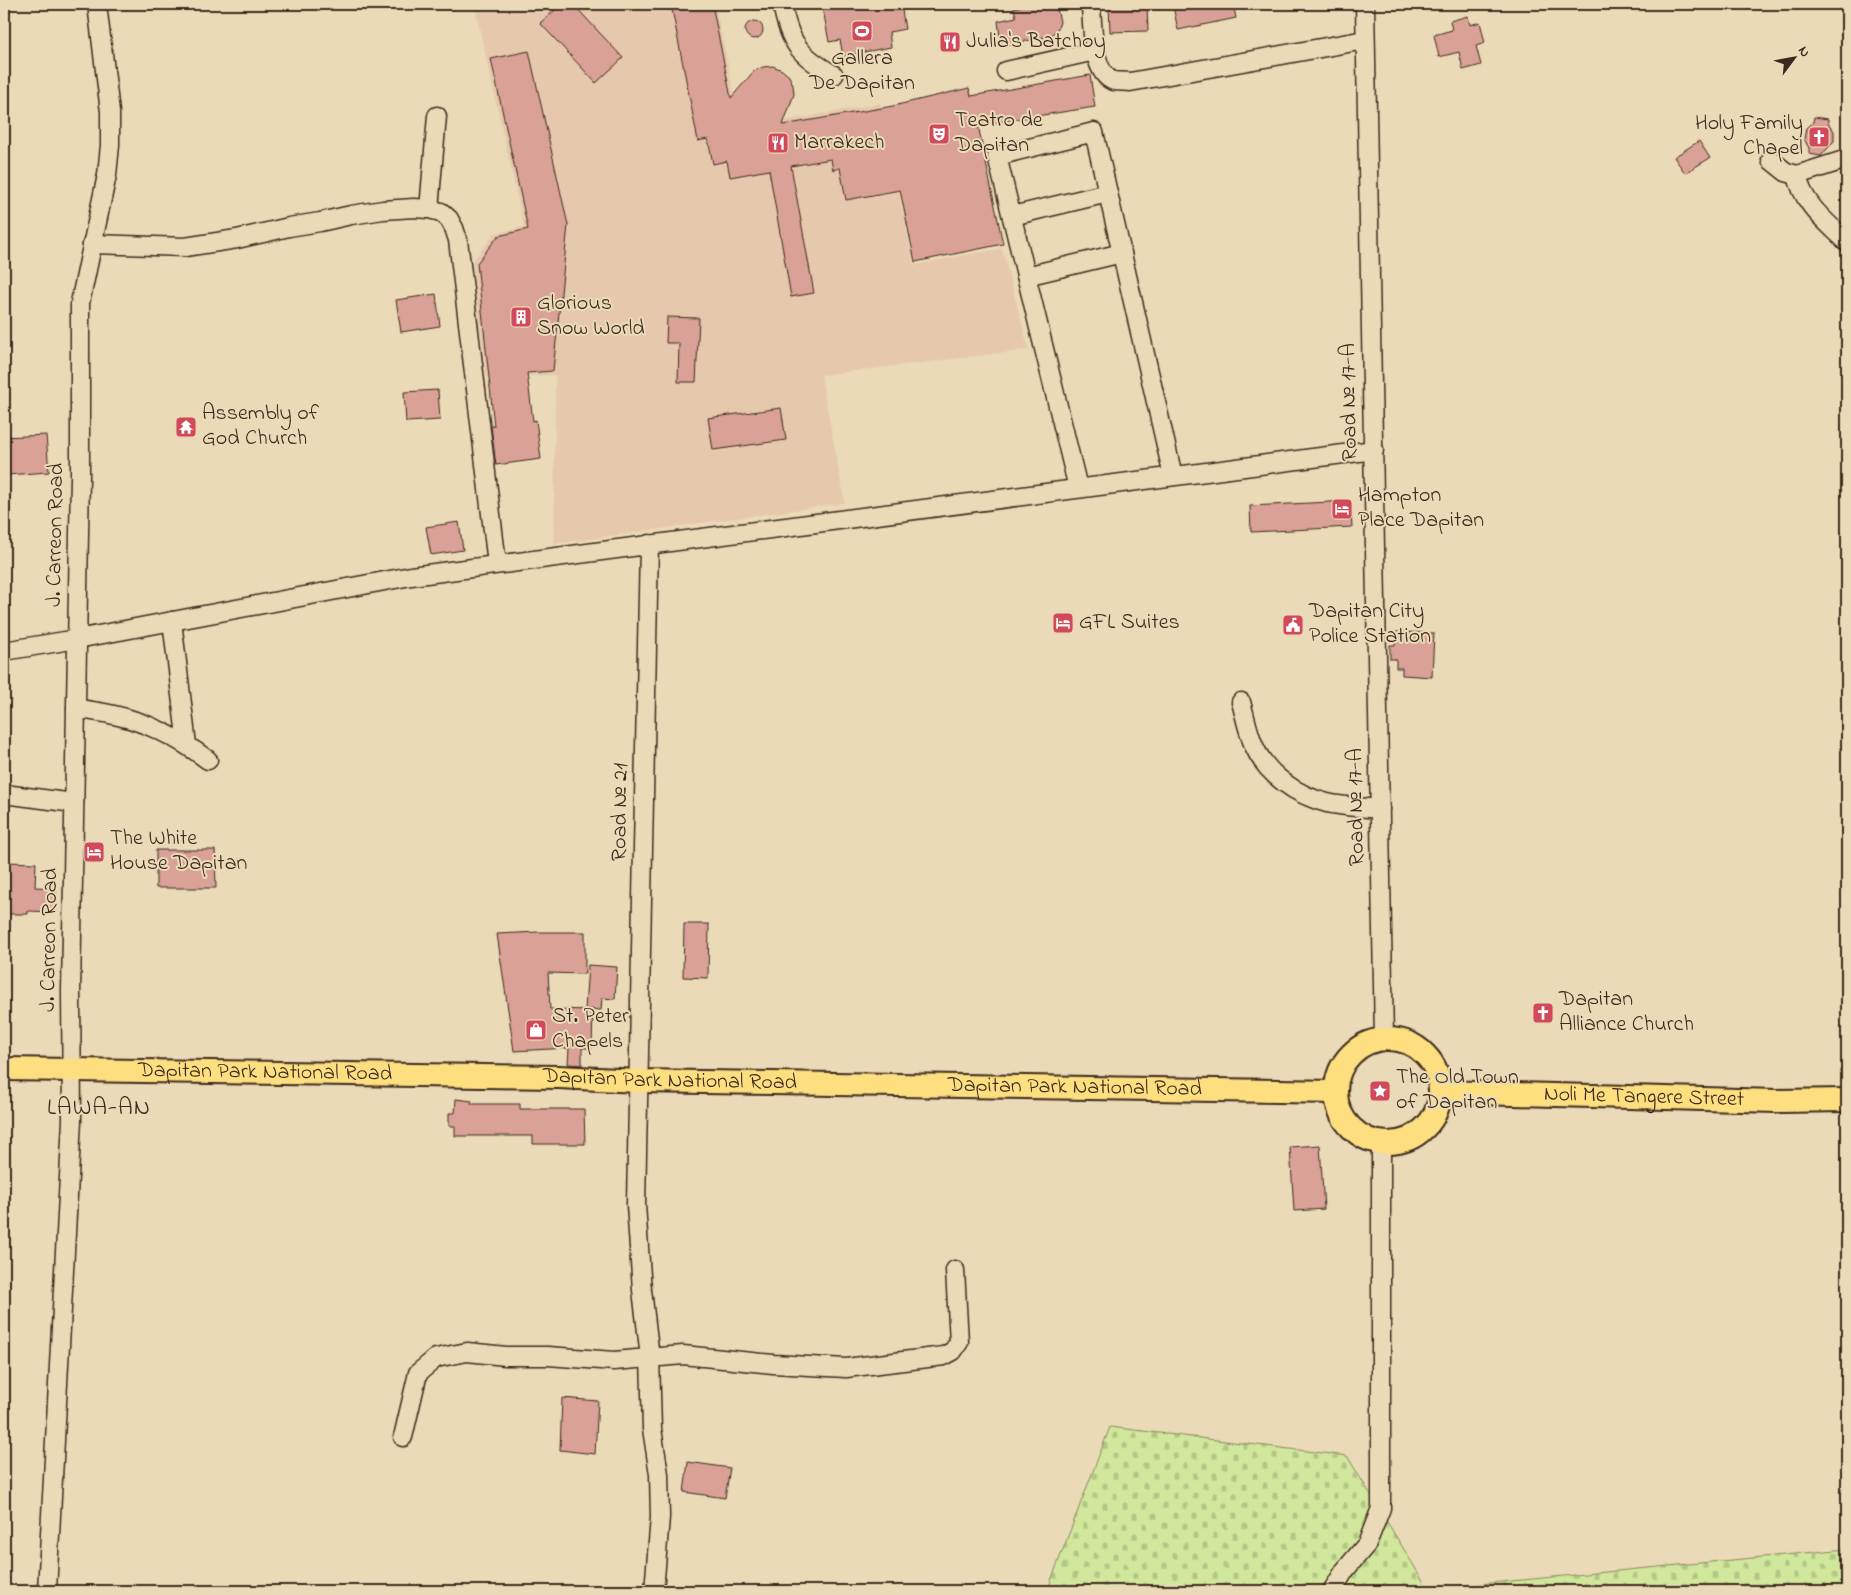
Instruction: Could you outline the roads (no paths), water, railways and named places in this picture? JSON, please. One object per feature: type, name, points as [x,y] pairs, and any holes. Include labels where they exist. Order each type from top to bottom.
[{"type":"main road","points":[[1384,1039],[1408,1043],[1419,1049],[1428,1058],[1436,1074],[1440,1092],[1434,1116],[1417,1134],[1406,1140],[1382,1143],[1359,1134],[1350,1126],[1342,1116],[1336,1092],[1340,1070],[1350,1056],[1363,1046],[1384,1039]]},
{"type":"main road","name":"Dapitan Park National Road","points":[[4,1069],[558,1077],[638,1081],[1336,1092]]},
{"type":"main road","name":"Noli Me Tangere Street","points":[[1440,1092],[1777,1101],[1847,1100]]},
{"type":"street","name":"J. Carreon Road","points":[[47,1591],[70,1149],[80,476],[80,303],[107,176],[110,145],[110,112],[97,4]]},
{"type":"street","points":[[782,4],[785,23],[795,44],[812,62],[834,75]]},
{"type":"street","points":[[1090,4],[1095,51],[1101,70],[1112,81],[1130,82],[1365,40]]},
{"type":"street","name":"Road № 17-A","points":[[1365,4],[1384,1039]]},
{"type":"street","points":[[1006,71],[1095,51]]},
{"type":"street","points":[[429,209],[437,116]]},
{"type":"street","points":[[1078,488],[997,156],[1094,132],[1173,476]]},
{"type":"street","points":[[1771,160],[1786,172],[1797,175],[1847,160]]},
{"type":"street","points":[[1797,175],[1812,209],[1847,242]]},
{"type":"street","points":[[1012,216],[1108,193]]},
{"type":"street","points":[[92,244],[185,247],[237,240],[289,227],[383,210],[429,209],[441,212],[449,219],[458,240],[497,564]]},
{"type":"street","points":[[1026,276],[1122,253]]},
{"type":"street","points":[[4,651],[411,576],[1374,450]]},
{"type":"street","name":"Road № 21","points":[[649,544],[636,1205],[642,1290],[650,1357],[652,1429],[659,1474],[660,1518],[654,1591]]},
{"type":"street","points":[[172,621],[187,745]]},
{"type":"street","points":[[1241,702],[1254,745],[1263,762],[1280,780],[1308,797],[1328,803],[1380,809]]},
{"type":"street","points":[[76,708],[115,715],[139,723],[187,745],[208,760]]},
{"type":"street","points":[[4,794],[74,803]]},
{"type":"street","points":[[1332,1591],[1345,1570],[1367,1544],[1381,1508],[1382,1143]]},
{"type":"street","points":[[402,1437],[418,1373],[436,1358],[467,1352],[604,1361],[683,1355],[773,1364],[846,1368],[944,1356],[954,1351],[959,1342],[955,1270]]},
{"type":"place","name":"Gallera De Dapitan","points":[[862,31]]},
{"type":"place","name":"Julia's Batchoy","points":[[950,42]]},
{"type":"place","name":"Teatro de Dapitan","points":[[939,134]]},
{"type":"place","name":"Holy Family Chapel","points":[[1819,137]]},
{"type":"place","name":"Marrakech","points":[[778,143]]},
{"type":"place","name":"Glorious Snow World","points":[[521,317]]},
{"type":"place","name":"Assembly of God Church","points":[[186,427]]},
{"type":"place","name":"Hampton Place Dapitan","points":[[1342,509]]},
{"type":"place","name":"GFL Suites","points":[[1063,623]]},
{"type":"place","name":"Dapitan City Police Station","points":[[1293,625]]},
{"type":"place","name":"The White House Dapitan","points":[[94,852]]},
{"type":"place","name":"Dapitan Alliance Church","points":[[1543,1013]]},
{"type":"place","name":"St. Peter Chapels","points":[[536,1030]]},
{"type":"place","name":"The Old Town of Dapitan","points":[[1380,1091]]},
{"type":"district","name":"LAWA-AN","points":[[99,1108]]}]
